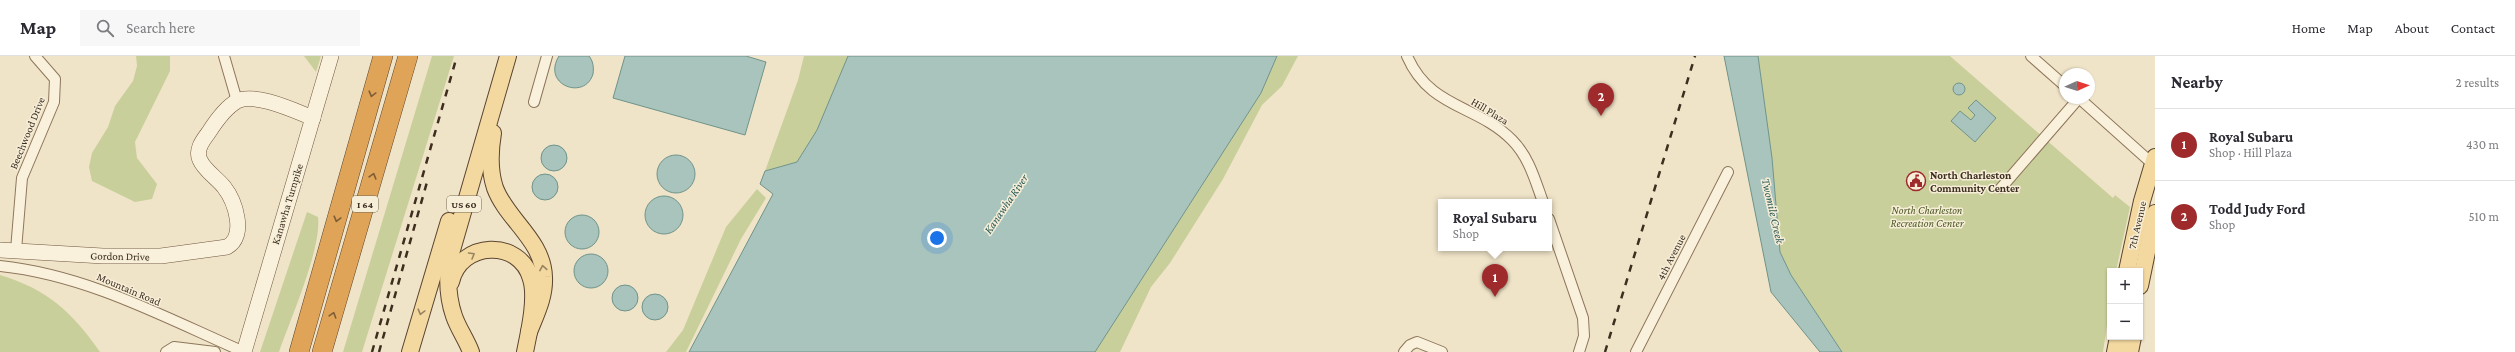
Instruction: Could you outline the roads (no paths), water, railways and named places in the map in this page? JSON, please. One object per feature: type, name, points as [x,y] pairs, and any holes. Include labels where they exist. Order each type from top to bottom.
[{"type":"highway","name":"I 64","points":[[299,352],[382,56]]},
{"type":"highway","name":"I 64","points":[[322,352],[408,56]]},
{"type":"main road","name":"US 60","points":[[465,352],[459,348],[450,334],[439,305],[437,273],[445,234],[498,56]]},
{"type":"main road","name":"US 60","points":[[471,352],[453,315],[449,300],[448,274],[450,257],[508,56]]},
{"type":"main road","points":[[501,81],[492,137],[492,175],[502,202],[540,255],[544,277],[541,302],[529,332]]},
{"type":"main road","name":"7th Avenue","points":[[2128,268],[2142,201],[2154,162]]},
{"type":"main road","name":"7th Avenue","points":[[2143,271],[2155,213]]},
{"type":"main road","points":[[410,352],[445,234]]},
{"type":"main road","points":[[449,300],[453,276],[466,259],[488,249],[500,249],[512,253],[522,260],[532,279],[533,289],[529,332],[525,352]]},
{"type":"main road","points":[[2121,340],[2128,348]]},
{"type":"street","name":"Beechwood Drive","points":[[16,250],[22,178],[54,102],[55,79],[35,56]]},
{"type":"street","points":[[224,56],[238,101],[250,98],[265,101],[313,118]]},
{"type":"street","name":"Kanawha Turnpike","points":[[244,352],[331,56]]},
{"type":"street","points":[[534,102],[547,56]]},
{"type":"street","name":"Hill Plaza","points":[[1407,56],[1421,81],[1438,96],[1495,127],[1511,139],[1530,167],[1542,199]]},
{"type":"street","points":[[2031,56],[2059,81]]},
{"type":"street","name":"Gordon Drive","points":[[0,250],[103,256],[161,256],[227,247],[236,239],[238,226],[231,198],[225,188],[199,159],[198,149],[221,115],[238,101]]},
{"type":"street","points":[[2001,188],[2074,104]]},
{"type":"street","points":[[2086,104],[2154,162]]},
{"type":"street","name":"4th Avenue","points":[[1636,352],[1728,172]]},
{"type":"street","points":[[1552,228],[1583,318],[1584,336],[1579,352]]},
{"type":"street","name":"Mountain Road","points":[[0,266],[64,277],[95,287],[244,352]]},
{"type":"street","points":[[1404,352],[1410,345],[1417,342],[1442,352]]},
{"type":"street","points":[[166,352],[174,347],[215,352]]},
{"type":"street","points":[[236,352],[244,352]]},
{"type":"water","points":[[559,56],[589,56],[592,62],[593,74],[589,82],[582,87],[574,88],[566,86],[560,82],[556,75],[555,66]]},
{"type":"water","points":[[625,56],[746,56],[766,62],[745,135],[613,98]]},
{"type":"water","name":"Kanawha River","points":[[848,56],[1277,56],[1261,93],[1095,352],[689,352],[773,194],[760,184],[765,171],[797,162],[817,130]]},
{"type":"water","name":"Twomile Creek","points":[[1724,56],[1758,56],[1772,158],[1780,252],[1791,275],[1842,352],[1820,352],[1771,292]]},
{"type":"water","points":[[1959,83],[1963,85],[1965,89],[1963,93],[1959,95],[1955,93],[1953,89],[1955,85]]},
{"type":"water","points":[[1976,100],[1996,118],[1975,142],[1951,121],[1960,111],[1971,120],[1975,115],[1968,108]]},
{"type":"water","points":[[554,145],[563,149],[567,158],[563,167],[554,171],[545,167],[541,158],[545,149]]},
{"type":"water","points":[[672,155],[680,155],[690,160],[694,167],[694,181],[690,188],[680,193],[672,193],[662,188],[660,185],[657,178],[657,170],[662,160],[665,158]]},
{"type":"water","points":[[545,174],[554,178],[558,187],[554,196],[545,200],[536,196],[532,187],[536,178]]},
{"type":"water","points":[[660,196],[668,196],[678,201],[682,208],[682,222],[678,229],[668,234],[660,234],[650,229],[648,226],[645,219],[645,211],[650,201],[653,199]]},
{"type":"water","points":[[579,215],[585,215],[594,220],[598,226],[598,238],[594,244],[585,249],[579,249],[570,244],[565,235],[565,229],[570,220]]},
{"type":"water","points":[[591,254],[597,255],[603,259],[607,265],[607,277],[603,283],[597,287],[591,288],[585,287],[579,283],[575,277],[574,271],[575,265],[579,259],[585,255]]},
{"type":"water","points":[[625,285],[634,289],[638,298],[634,307],[625,311],[616,307],[612,298],[616,289]]},
{"type":"water","points":[[655,294],[664,298],[668,307],[664,316],[655,320],[646,316],[642,307],[646,298]]},
{"type":"railway","points":[[372,352],[457,56]]},
{"type":"railway","points":[[1605,352],[1695,56]]},
{"type":"railway","points":[[379,352],[427,182]]},
{"type":"place","name":"Todd Judy Ford","points":[[1601,116]]},
{"type":"place","name":"North Charleston Community Center","points":[[1916,181]]},
{"type":"place","name":"Royal Subaru","points":[[1495,297]]},
{"type":"park label","name":"North Charleston Recreation Center","points":[[1927,216]]}]
